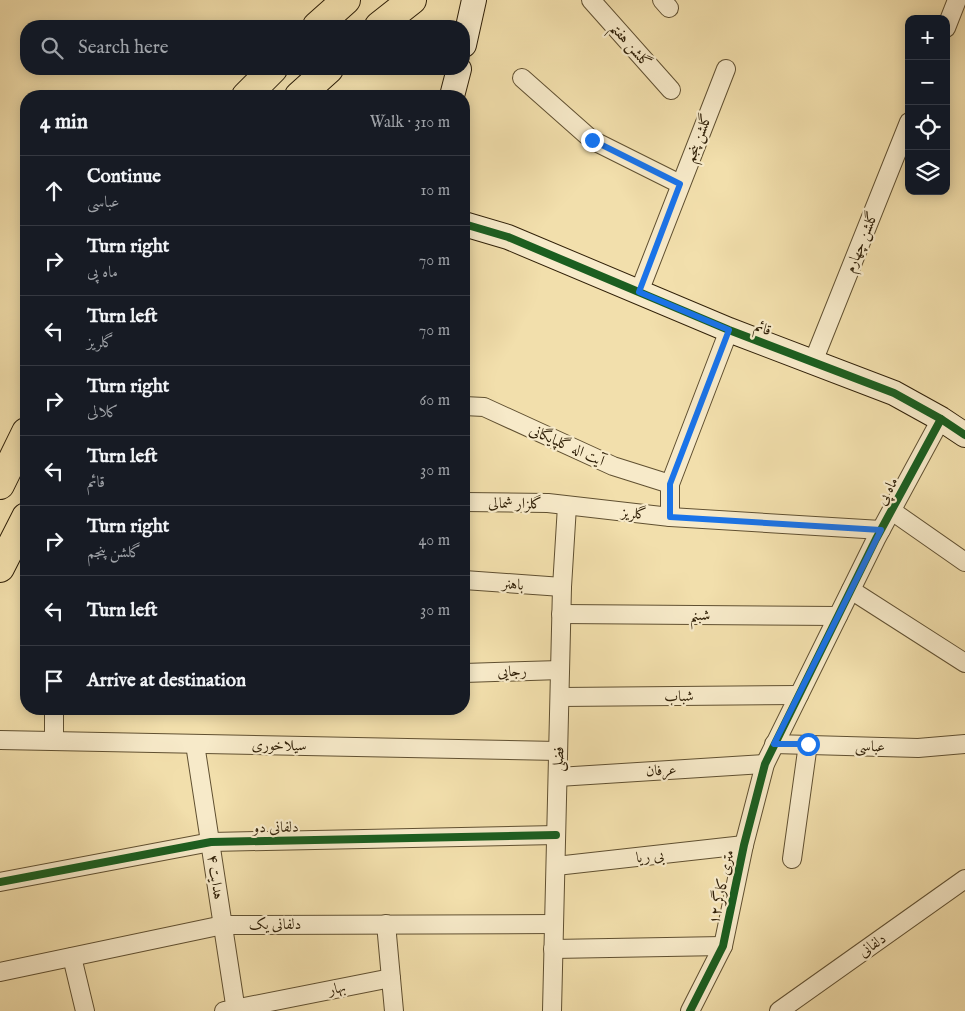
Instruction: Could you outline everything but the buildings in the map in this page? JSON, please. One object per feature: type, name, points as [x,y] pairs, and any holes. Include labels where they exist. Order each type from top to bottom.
[{"type":"highway","points":[[324,20],[346,0]]},
{"type":"highway","points":[[387,20],[412,0]]},
{"type":"highway","points":[[252,90],[267,75]]},
{"type":"highway","points":[[306,90],[322,75]]},
{"type":"highway","points":[[0,485],[20,444]]},
{"type":"highway","points":[[0,568],[20,529]]},
{"type":"street","points":[[470,20],[474,0]]},
{"type":"street","name":"گلشن هفتم","points":[[591,0],[671,90]]},
{"type":"street","points":[[950,18],[957,0]]},
{"type":"street","name":"گلشن پنجم","points":[[639,292],[726,69]]},
{"type":"street","points":[[453,90],[457,75]]},
{"type":"street","points":[[522,78],[592,140],[680,184]]},
{"type":"street","name":"گلشن چهارم","points":[[813,362],[905,132]]},
{"type":"street","name":"قائم","points":[[470,226],[508,237],[729,330],[894,393],[941,419],[965,435]]},
{"type":"street","points":[[670,517],[670,484],[729,330]]},
{"type":"street","name":"آیت اله گلپایگانی","points":[[470,406],[484,407],[613,466],[670,484]]},
{"type":"street","name":"ماه پی","points":[[765,764],[850,590],[941,419]]},
{"type":"street","name":"گلزار شمالی","points":[[470,502],[567,506]]},
{"type":"street","name":"گلریز","points":[[567,506],[670,517],[881,530]]},
{"type":"street","name":"فضلی","points":[[552,1011],[561,614],[567,506]]},
{"type":"street","points":[[892,511],[965,562]]},
{"type":"street","name":"باهنر","points":[[470,580],[562,587]]},
{"type":"street","points":[[850,590],[965,663]]},
{"type":"street","name":"شبنم","points":[[561,614],[838,616]]},
{"type":"street","name":"رجایی","points":[[470,673],[560,670]]},
{"type":"street","name":"شباب","points":[[560,697],[799,695]]},
{"type":"street","points":[[54,715],[54,741]]},
{"type":"street","name":"سیلاخوری","points":[[0,740],[558,751]]},
{"type":"street","name":"هدایت ۴","points":[[195,744],[223,925],[232,1010]]},
{"type":"street","name":"عباسی","points":[[774,744],[918,748],[965,744]]},
{"type":"street","points":[[792,858],[808,744]]},
{"type":"street","name":"عرفان","points":[[558,776],[765,764]]},
{"type":"street","name":"۱۲ متری کارگر","points":[[690,1011],[723,946],[744,845],[765,764]]},
{"type":"street","name":"دلفانی دو","points":[[0,882],[211,842],[556,835]]},
{"type":"street","name":"بی ریا","points":[[556,866],[744,845]]},
{"type":"street","name":"دلفانی","points":[[779,1011],[965,879]]},
{"type":"street","points":[[386,924],[394,1011]]},
{"type":"street","name":"دلفانی یک","points":[[0,972],[223,925],[554,924]]},
{"type":"street","points":[[553,949],[723,946]]},
{"type":"street","points":[[72,957],[85,1011]]},
{"type":"street","name":"بهار","points":[[232,1010],[391,978]]},
{"type":"cycle path","points":[[470,226],[508,237],[729,330],[894,393],[941,419],[965,435]]},
{"type":"cycle path","points":[[690,1011],[723,946],[744,845],[765,764],[876,539],[941,419]]},
{"type":"cycle path","points":[[0,882],[211,842],[556,835]]},
{"type":"route","points":[[592,140],[680,184],[639,292],[729,330],[670,484],[670,517],[881,530],[774,744],[808,744]]}]
